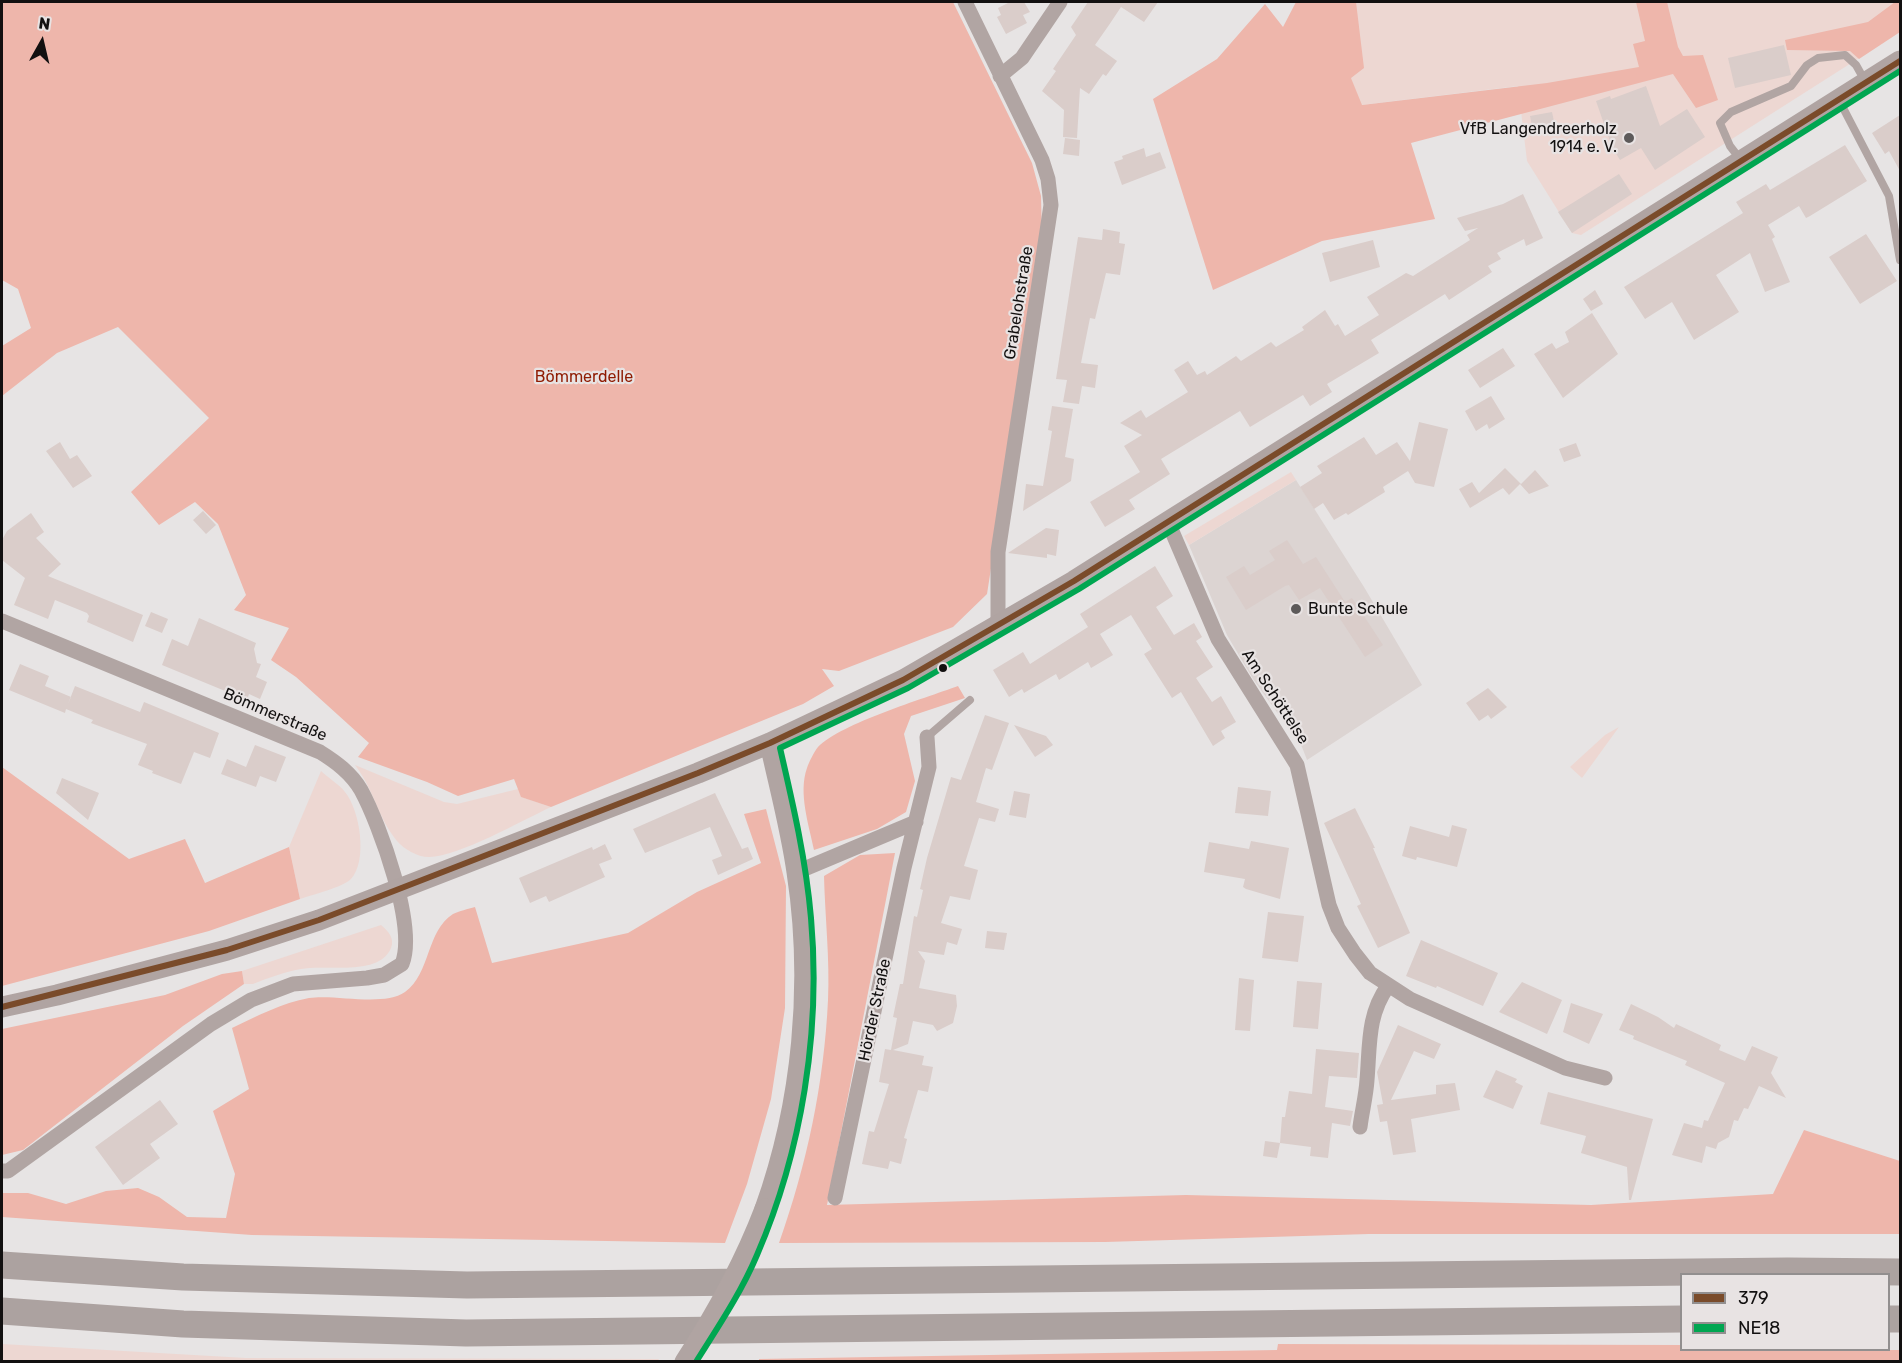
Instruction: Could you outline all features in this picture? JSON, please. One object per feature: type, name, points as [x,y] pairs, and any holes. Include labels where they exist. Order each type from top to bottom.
[{"type":"highway","points":[[2,1265],[183,1276],[467,1285],[1788,1270],[1900,1272]]},
{"type":"highway","points":[[2,1311],[183,1324],[466,1333],[1680,1319]]},
{"type":"main road","points":[[2,1007],[57,995],[227,950],[398,891],[770,743],[903,680],[998,626],[1168,522],[1900,61]]},
{"type":"main road","points":[[685,1362],[730,1288],[748,1252],[765,1209],[787,1132],[797,1078],[802,1030],[802,930],[797,872],[770,743]]},
{"type":"street","name":"Grabelohstraße","points":[[965,2],[1042,160],[1048,179],[1051,205],[998,552],[998,626]]},
{"type":"street","points":[[1000,76],[1022,58],[1060,2]]},
{"type":"street","name":"Am Schöttelse","points":[[1168,522],[1218,639],[1297,765],[1329,905],[1338,928],[1370,973],[1410,999],[1565,1068],[1605,1078]]},
{"type":"street","name":"Bömmerstraße","points":[[2,621],[320,752],[351,776],[361,790],[398,891],[406,951],[402,964],[396,969],[368,978],[293,984],[251,1000],[211,1024],[8,1171],[2,1171]]},
{"type":"street","name":"Hörder Straße","points":[[835,1198],[929,766],[927,737]]},
{"type":"street","points":[[797,872],[916,822]]},
{"type":"street","points":[[1360,1127],[1367,1081],[1370,1026],[1379,998],[1388,986]]},
{"type":"lane","points":[[1741,161],[1730,146],[1720,123],[1731,112],[1791,86],[1807,65],[1818,58],[1845,55],[1856,65],[1867,83]]},
{"type":"lane","points":[[1839,100],[1889,196],[1900,260]]},
{"type":"lane","name":"Hörder Straße","points":[[927,737],[970,700]]},
{"type":"shaded area","name":"VfB Langendreerholz 1914 e. V.","points":[[1322,2],[1900,2],[1900,32],[1581,235],[1572,233],[1527,161],[1518,86],[1361,105]]},
{"type":"shaded area","points":[[1291,472],[1296,480],[1189,545],[1184,536]]},
{"type":"shaded area","name":"Bunte Schule","points":[[1296,480],[1364,587],[1422,685],[1307,760],[1302,747],[1253,679],[1227,635],[1189,545]]},
{"type":"shaded area","points":[[1619,727],[1582,778],[1570,767],[1605,735]]},
{"type":"shaded area","points":[[355,765],[444,802],[457,804],[518,789],[522,797],[551,807],[457,851],[424,857],[403,847],[390,832]]},
{"type":"shaded area","points":[[321,771],[343,789],[350,800],[358,823],[361,848],[356,871],[351,879],[335,888],[300,899],[289,847]]},
{"type":"shaded area","points":[[381,925],[390,935],[392,944],[385,957],[375,963],[350,968],[301,969],[282,973],[253,984],[244,984],[242,971]]},
{"type":"shaded area","points":[[2,1344],[246,1358],[659,1359],[657,1362],[2,1362]]},
{"type":"green space","name":"Bömmerdelle","points":[[2,2],[953,2],[1032,163],[1041,196],[1042,239],[987,594],[953,627],[839,671],[822,669],[834,686],[803,704],[551,807],[521,797],[514,779],[458,796],[358,757],[369,743],[296,677],[271,660],[289,628],[234,610],[246,595],[218,524],[195,502],[159,525],[131,492],[209,418],[118,327],[57,353],[2,396],[2,346],[31,328],[18,289],[2,280]]},
{"type":"green space","points":[[1296,2],[1356,2],[1364,68],[1351,78],[1362,105],[1547,83],[1639,67],[1633,44],[1645,41],[1636,2],[1667,2],[1678,47],[1683,56],[1703,55],[1718,100],[1696,108],[1673,74],[1411,143],[1435,219],[1322,241],[1213,290],[1153,99],[1217,59],[1265,4],[1283,27]]},
{"type":"green space","points":[[1895,2],[1900,2],[1900,32],[1859,59],[1850,51],[1787,50],[1785,40],[1868,22]]},
{"type":"green space","points":[[958,686],[965,698],[911,716],[904,734],[915,781],[906,812],[877,829],[814,850],[805,809],[804,788],[807,768],[818,747],[845,729]]},
{"type":"green space","points":[[2,767],[129,859],[185,839],[205,883],[289,847],[300,899],[209,931],[2,986]]},
{"type":"green space","points":[[766,809],[786,886],[785,1008],[771,1099],[747,1184],[725,1243],[252,1235],[2,1217],[2,1193],[28,1193],[66,1204],[106,1191],[138,1188],[159,1197],[187,1217],[226,1218],[235,1174],[213,1111],[249,1089],[232,1028],[299,1000],[320,997],[385,999],[405,992],[420,974],[444,921],[453,914],[475,907],[492,963],[628,933],[697,892],[761,863],[744,814]]},
{"type":"green space","points":[[895,853],[827,1205],[1186,1195],[1591,1205],[1773,1194],[1804,1130],[1900,1161],[1900,1234],[1369,1234],[1105,1242],[779,1243],[806,1154],[823,1062],[828,985],[824,876],[860,855]]},
{"type":"green space","points":[[242,971],[244,984],[183,1026],[23,1150],[2,1155],[2,1029],[165,995],[222,974]]},
{"type":"green space","points":[[1278,1344],[1680,1345],[1680,1351],[1900,1350],[1900,1361],[759,1362],[759,1359],[1277,1350]]},
{"type":"building","points":[[1010,2],[1024,2],[1030,12],[1023,15],[1027,23],[1006,34],[997,17],[1001,15],[998,8]]},
{"type":"building","points":[[1088,2],[1158,2],[1144,22],[1121,7],[1095,45],[1117,61],[1106,76],[1103,74],[1089,94],[1080,88],[1077,138],[1063,137],[1064,110],[1042,91],[1056,71],[1053,69],[1076,35],[1071,27]]},
{"type":"building","points":[[1784,45],[1791,75],[1735,88],[1728,58]]},
{"type":"building","points":[[1646,86],[1660,126],[1687,109],[1705,137],[1655,170],[1641,148],[1620,160],[1612,147],[1596,101],[1610,96],[1611,99]]},
{"type":"building","points":[[1552,112],[1555,126],[1533,131],[1530,116]]},
{"type":"building","points":[[1900,115],[1900,171],[1889,151],[1885,154],[1872,133]]},
{"type":"building","points":[[1065,138],[1080,140],[1079,156],[1063,154]]},
{"type":"building","points":[[1845,145],[1867,181],[1806,218],[1799,206],[1768,225],[1775,237],[1772,239],[1790,282],[1765,292],[1750,253],[1716,275],[1739,312],[1694,340],[1672,302],[1645,319],[1624,287],[1743,213],[1736,202],[1766,184],[1770,190]]},
{"type":"building","points":[[1144,148],[1146,157],[1160,152],[1166,168],[1122,185],[1114,162],[1123,159],[1122,156]]},
{"type":"building","points":[[1619,174],[1632,194],[1572,233],[1558,212]]},
{"type":"building","points":[[1523,194],[1543,238],[1526,246],[1524,239],[1497,253],[1501,259],[1488,266],[1492,272],[1449,300],[1445,294],[1371,340],[1379,353],[1327,384],[1332,392],[1310,406],[1303,395],[1250,427],[1240,411],[1161,459],[1170,474],[1129,500],[1135,509],[1105,527],[1090,502],[1140,472],[1124,446],[1142,435],[1120,423],[1141,410],[1146,418],[1188,392],[1174,370],[1188,361],[1197,375],[1205,371],[1207,375],[1236,356],[1241,361],[1271,342],[1276,347],[1304,330],[1302,327],[1325,310],[1335,326],[1338,324],[1345,336],[1379,315],[1367,297],[1406,273],[1413,276],[1470,240],[1467,235],[1478,228],[1465,231],[1457,218],[1503,204]]},
{"type":"building","points":[[1103,229],[1120,232],[1119,243],[1125,244],[1120,275],[1106,273],[1095,319],[1090,318],[1081,363],[1098,365],[1095,388],[1082,386],[1079,404],[1063,402],[1067,380],[1056,379],[1078,237],[1102,240]]},
{"type":"building","points":[[1866,234],[1897,281],[1860,304],[1829,257]]},
{"type":"building","points":[[1373,240],[1380,267],[1330,282],[1322,253]]},
{"type":"building","points":[[1595,290],[1603,304],[1591,311],[1583,299]]},
{"type":"building","points":[[1592,313],[1618,354],[1563,398],[1534,354],[1552,343],[1556,349],[1569,342],[1565,332]]},
{"type":"building","points":[[1503,348],[1515,366],[1480,388],[1468,370]]},
{"type":"building","points":[[1491,396],[1505,419],[1489,429],[1487,424],[1476,431],[1465,411]]},
{"type":"building","points":[[1052,406],[1073,409],[1065,457],[1074,459],[1071,481],[1023,511],[1026,484],[1043,486],[1052,431],[1048,430]]},
{"type":"building","points":[[1419,422],[1448,429],[1434,487],[1415,483],[1408,471],[1383,487],[1385,492],[1348,515],[1346,513],[1334,520],[1323,503],[1314,509],[1300,487],[1322,473],[1317,466],[1364,437],[1376,455],[1397,442],[1410,461]]},
{"type":"building","points":[[60,442],[70,459],[77,455],[92,476],[73,488],[46,451]]},
{"type":"building","points":[[1576,443],[1581,456],[1564,462],[1559,449]]},
{"type":"building","points":[[1505,468],[1521,484],[1535,470],[1549,486],[1529,494],[1520,484],[1509,495],[1503,488],[1470,508],[1459,489],[1472,482],[1479,493]]},
{"type":"building","points":[[203,511],[216,525],[206,534],[193,520]]},
{"type":"building","points":[[31,513],[44,532],[36,538],[61,564],[48,576],[143,615],[133,642],[87,622],[89,616],[87,613],[55,600],[48,619],[14,605],[25,578],[2,560],[2,540],[7,531]]},
{"type":"building","points":[[1046,528],[1059,530],[1056,556],[1047,554],[1047,558],[1008,553]]},
{"type":"building","points":[[1287,540],[1303,564],[1316,557],[1345,602],[1352,598],[1383,645],[1365,657],[1320,588],[1299,600],[1289,585],[1285,586],[1246,610],[1226,577],[1244,566],[1250,575],[1275,560],[1269,551]]},
{"type":"building","points":[[1155,566],[1173,596],[1156,607],[1174,635],[1194,623],[1202,637],[1196,641],[1213,667],[1196,678],[1212,702],[1221,696],[1236,722],[1221,731],[1225,738],[1213,746],[1181,692],[1172,698],[1144,654],[1152,649],[1131,615],[1100,634],[1113,655],[1091,668],[1088,662],[1059,680],[1056,674],[1024,693],[1022,689],[1009,697],[993,670],[1023,652],[1030,664],[1088,627],[1080,614]]},
{"type":"building","points":[[151,612],[168,619],[162,633],[145,626]]},
{"type":"building","points":[[199,618],[256,643],[254,649],[257,663],[261,664],[256,677],[267,682],[260,699],[249,694],[247,700],[162,665],[172,639],[188,646]]},
{"type":"building","points":[[20,664],[49,676],[45,686],[71,697],[75,686],[140,712],[144,702],[219,733],[210,758],[194,752],[181,784],[152,773],[153,771],[138,765],[147,744],[91,723],[93,720],[66,709],[65,713],[9,690]]},
{"type":"building","points":[[1488,688],[1507,707],[1491,719],[1488,715],[1479,721],[1466,703]]},
{"type":"building","points":[[985,715],[1009,723],[992,770],[986,768],[976,802],[999,809],[995,822],[979,818],[964,866],[978,870],[970,900],[950,896],[941,923],[962,929],[957,945],[947,942],[944,955],[918,951],[925,961],[919,988],[956,995],[957,1006],[953,1023],[937,1031],[933,1025],[913,1021],[908,1044],[893,1050],[924,1056],[922,1065],[933,1067],[928,1092],[918,1090],[904,1138],[907,1139],[901,1164],[890,1161],[888,1169],[862,1164],[869,1131],[874,1132],[889,1084],[879,1082],[885,1049],[891,1050],[897,1018],[893,1017],[900,984],[903,984],[914,916],[917,917],[923,890],[920,889],[927,858],[951,777],[961,780]]},
{"type":"building","points":[[1014,725],[1046,736],[1053,745],[1035,757]]},
{"type":"building","points":[[255,745],[286,757],[276,782],[260,776],[256,787],[221,774],[227,759],[246,767]]},
{"type":"building","points":[[62,778],[99,793],[88,820],[56,793]]},
{"type":"building","points":[[1238,787],[1271,791],[1268,816],[1235,813]]},
{"type":"building","points":[[1014,791],[1030,794],[1026,818],[1009,815]]},
{"type":"building","points":[[715,793],[742,849],[748,847],[753,859],[718,875],[712,860],[722,856],[710,827],[645,853],[633,829]]},
{"type":"building","points":[[1355,808],[1375,848],[1373,848],[1410,933],[1378,948],[1357,906],[1361,904],[1324,823]]},
{"type":"building","points":[[1452,825],[1467,829],[1457,867],[1417,857],[1416,860],[1402,856],[1410,826],[1449,837]]},
{"type":"building","points":[[1251,841],[1289,848],[1280,899],[1246,889],[1243,887],[1245,879],[1204,872],[1209,842],[1249,849]]},
{"type":"building","points":[[605,844],[612,859],[599,864],[605,877],[549,902],[546,896],[530,903],[519,878],[592,847],[593,850]]},
{"type":"building","points":[[1268,912],[1304,916],[1298,962],[1262,958]]},
{"type":"building","points":[[987,931],[1007,933],[1004,950],[985,948]]},
{"type":"building","points":[[1421,940],[1498,973],[1483,1006],[1437,986],[1436,988],[1406,976]]},
{"type":"building","points":[[1239,978],[1254,980],[1250,1031],[1235,1030]]},
{"type":"building","points":[[1297,981],[1322,983],[1318,1029],[1293,1027]]},
{"type":"building","points":[[1522,982],[1562,1000],[1547,1034],[1499,1012]]},
{"type":"building","points":[[1571,1003],[1603,1014],[1589,1044],[1563,1032]]},
{"type":"building","points":[[1631,1004],[1658,1017],[1674,1028],[1676,1024],[1721,1045],[1719,1050],[1745,1061],[1752,1046],[1778,1057],[1771,1073],[1786,1098],[1759,1086],[1748,1109],[1744,1108],[1738,1121],[1734,1120],[1729,1137],[1718,1143],[1716,1149],[1706,1146],[1702,1163],[1672,1155],[1684,1123],[1702,1128],[1704,1120],[1708,1121],[1725,1083],[1685,1065],[1687,1061],[1633,1039],[1634,1036],[1619,1030]]},
{"type":"building","points":[[1398,1025],[1441,1044],[1434,1059],[1414,1051],[1391,1100],[1436,1094],[1436,1085],[1455,1083],[1460,1110],[1411,1119],[1416,1152],[1393,1155],[1387,1121],[1380,1122],[1377,1105],[1383,1104],[1377,1072]]},
{"type":"building","points":[[1316,1049],[1359,1053],[1357,1078],[1329,1076],[1325,1107],[1353,1111],[1350,1126],[1332,1123],[1328,1158],[1310,1156],[1311,1147],[1280,1143],[1282,1117],[1285,1117],[1289,1091],[1312,1094]]},
{"type":"building","points":[[1496,1070],[1517,1079],[1515,1082],[1523,1086],[1513,1109],[1483,1097]]},
{"type":"building","points":[[1548,1092],[1653,1119],[1631,1200],[1629,1200],[1627,1167],[1581,1153],[1586,1136],[1540,1124]]},
{"type":"building","points":[[160,1100],[178,1124],[150,1144],[160,1158],[123,1185],[95,1147]]},
{"type":"building","points":[[1265,1141],[1280,1143],[1277,1158],[1263,1156]]},
{"type":"transit line","name":"379","points":[[2,1007],[227,950],[319,920],[698,773],[770,743],[903,680],[1074,581],[1900,61]]},
{"type":"transit line","name":"NE18","points":[[696,1362],[721,1323],[757,1255],[786,1174],[805,1090],[813,1004],[811,918],[802,853],[780,748],[908,688],[1079,589],[1900,71]]},
{"type":"place","name":"VfB Langendreerholz 1914 e. V.","points":[[1629,138]]},
{"type":"place","name":"Bunte Schule","points":[[1296,609]]}]
